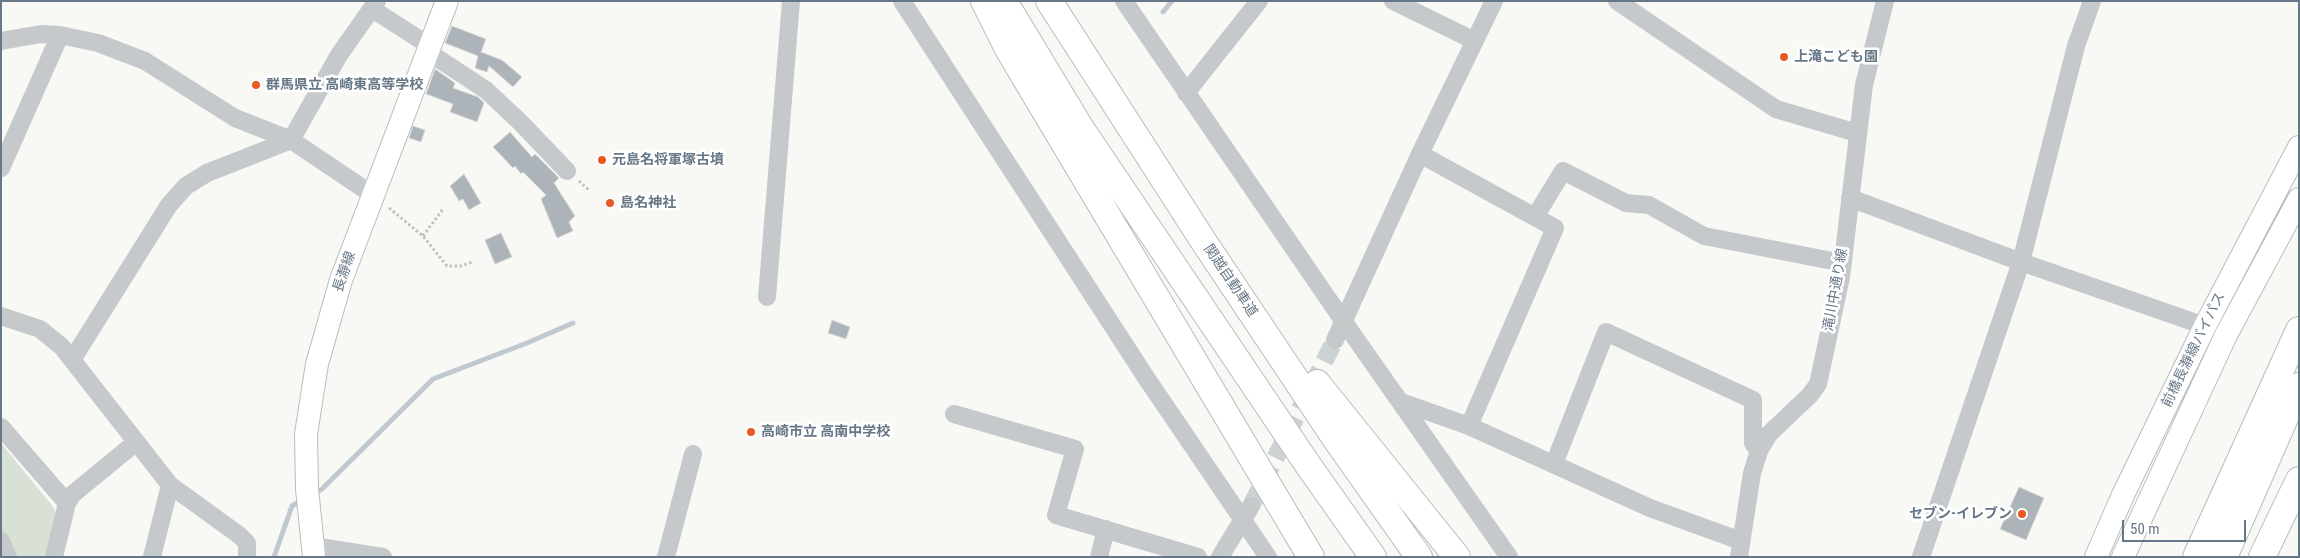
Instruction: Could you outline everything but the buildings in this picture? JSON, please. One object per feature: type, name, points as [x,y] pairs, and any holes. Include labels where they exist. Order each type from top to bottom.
[{"type":"highway","points":[[984,1],[1008,49],[1311,557]]},
{"type":"highway","points":[[1004,1],[1080,127],[1302,457],[1374,557]]},
{"type":"highway","name":"関越自動車道","points":[[1049,1],[1204,242],[1337,441],[1419,557]]},
{"type":"highway","points":[[1204,242],[1457,557]]},
{"type":"highway","points":[[2196,557],[2299,330]]},
{"type":"highway","points":[[2224,557],[2299,386]]},
{"type":"highway","points":[[2262,557],[2299,481]]},
{"type":"highway","points":[[2272,557],[2299,481]]},
{"type":"main road","name":"長瀞線","points":[[314,551],[306,489],[306,434],[317,364],[342,280],[372,195],[447,1]]},
{"type":"main road","name":"前橋長瀞線バイパス","points":[[2096,557],[2123,495],[2204,326],[2299,147]]},
{"type":"main road","name":"前橋長瀞線バイパス","points":[[2123,557],[2226,335],[2299,199]]},
{"type":"street","points":[[767,297],[791,1]]},
{"type":"street","points":[[902,1],[1247,514],[1268,557]]},
{"type":"street","points":[[1124,1],[1344,322],[1509,557]]},
{"type":"street","points":[[1186,93],[1259,1]]},
{"type":"street","points":[[1393,1],[1475,41]]},
{"type":"street","points":[[1335,340],[1420,154],[1494,1]]},
{"type":"street","points":[[1617,1],[1776,109],[1857,133]]},
{"type":"street","name":"滝川中通り線","points":[[1740,549],[1752,473],[1759,451],[1768,434],[1810,395],[1818,384],[1843,263],[1864,85],[1885,1]]},
{"type":"street","points":[[1921,557],[2021,262],[2076,46],[2092,1]]},
{"type":"street","points":[[72,360],[169,205],[186,186],[207,173],[292,140],[339,55],[374,5],[429,49],[486,90],[567,171]]},
{"type":"street","points":[[1,41],[41,34],[60,35],[98,42],[145,61],[235,118],[292,140],[372,195]]},
{"type":"street","points":[[1,168],[60,35]]},
{"type":"street","points":[[1420,154],[1555,228],[1469,426]]},
{"type":"street","points":[[1535,217],[1562,170],[1626,203],[1649,205],[1704,236],[1843,263]]},
{"type":"street","points":[[1850,198],[2021,262],[2204,326]]},
{"type":"street","points":[[1,316],[40,329],[62,346],[135,443],[170,484],[248,543],[247,557]]},
{"type":"street","points":[[1554,464],[1606,332],[1752,400],[1754,443],[1759,451]]},
{"type":"street","points":[[1401,402],[1469,426],[1740,549]]},
{"type":"street","points":[[954,414],[1075,449],[1056,515],[1198,557]]},
{"type":"street","points":[[1,427],[67,503]]},
{"type":"street","points":[[54,557],[67,503],[73,494],[135,443]]},
{"type":"street","points":[[666,557],[693,454]]},
{"type":"street","points":[[152,557],[170,484]]},
{"type":"street","points":[[1220,557],[1247,514]]},
{"type":"street","points":[[1099,557],[1106,529]]},
{"type":"street","points":[[1,542],[8,557]]},
{"type":"street","points":[[314,551],[383,557]]},
{"type":"path","points":[[372,195],[423,236],[447,266],[461,266],[472,262]]},
{"type":"path","points":[[423,236],[443,209]]},
{"type":"shaded area","points":[[1,443],[54,508],[58,521],[48,557],[11,557],[1,535]]},
{"type":"waterway","points":[[1163,12],[1172,1]]},
{"type":"waterway","points":[[314,494],[322,489],[433,379],[573,323]]},
{"type":"waterway","points":[[274,557],[292,506],[302,500]]},
{"type":"tunnel","points":[[1251,506],[1335,340]]},
{"type":"place","name":"上滝こども園","points":[[1784,57]]},
{"type":"place","name":"群馬県立 高崎東高等学校","points":[[256,85]]},
{"type":"place","name":"元島名将軍塚古墳","points":[[602,160]]},
{"type":"place","name":"島名神社","points":[[610,203]]},
{"type":"place","name":"高崎市立 高南中学校","points":[[751,432]]},
{"type":"place","name":"セブン-イレブン","points":[[2022,514]]}]
